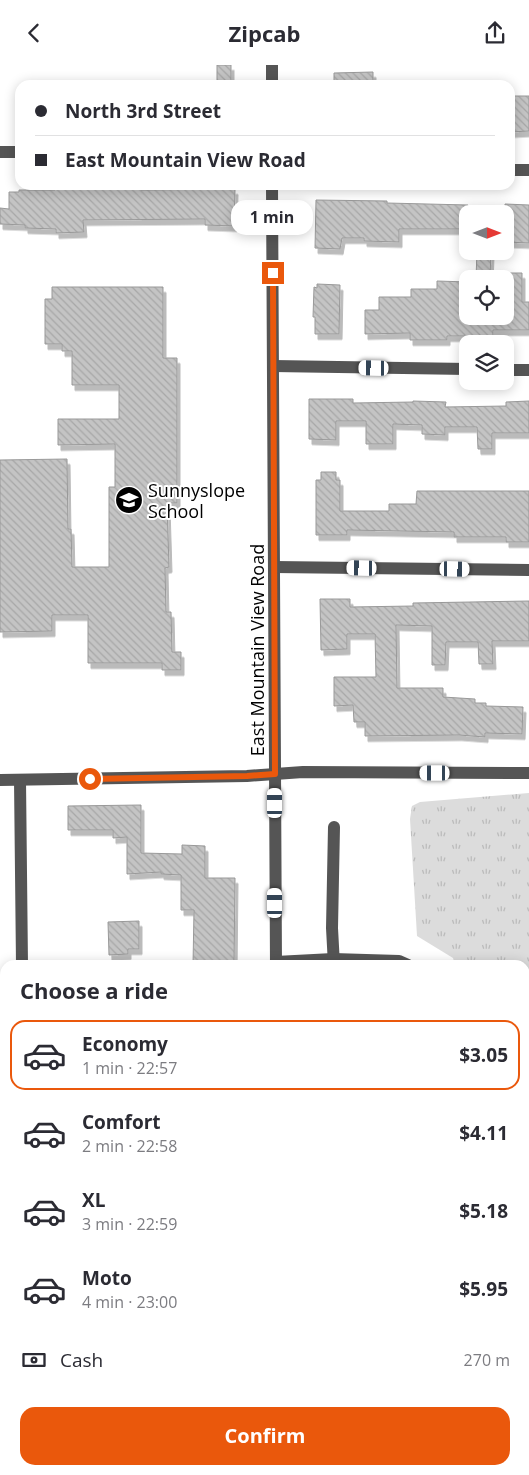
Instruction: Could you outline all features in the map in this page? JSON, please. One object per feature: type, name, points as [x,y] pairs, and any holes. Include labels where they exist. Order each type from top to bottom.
[{"type":"street","points":[[272,65],[272,80]]},
{"type":"street","points":[[0,152],[15,152]]},
{"type":"street","points":[[515,170],[529,170]]},
{"type":"street","name":"East Mountain View Road","points":[[272,190],[276,960]]},
{"type":"street","points":[[273,366],[459,369]]},
{"type":"street","points":[[514,370],[529,370]]},
{"type":"street","points":[[274,567],[529,570]]},
{"type":"street","points":[[0,780],[247,776],[303,772],[529,773]]},
{"type":"street","points":[[20,780],[22,960]]},
{"type":"street","points":[[334,827],[332,928],[334,960]]},
{"type":"green space","points":[[529,793],[529,960],[454,960],[417,936],[410,819],[412,806],[420,802]]},
{"type":"building","points":[[217,65],[231,65],[231,80],[217,80]]},
{"type":"building","points":[[373,72],[373,80],[334,80],[334,73]]},
{"type":"building","points":[[515,96],[529,96],[529,131],[515,132]]},
{"type":"building","points":[[19,190],[235,190],[234,226],[205,225],[205,219],[83,220],[84,232],[56,233],[56,229],[25,228],[25,225],[0,224],[0,208],[9,209],[9,192],[19,192]]},
{"type":"building","points":[[316,200],[468,205],[459,205],[459,229],[399,229],[399,242],[364,241],[364,238],[342,238],[340,249],[315,248]]},
{"type":"building","points":[[505,204],[529,205],[529,243],[514,242],[514,205]]},
{"type":"building","points":[[477,260],[491,260],[490,270],[476,270]]},
{"type":"building","points":[[514,273],[522,273],[522,302],[529,302],[529,330],[493,330],[493,335],[447,336],[447,340],[410,340],[410,333],[365,334],[365,310],[379,310],[379,297],[411,297],[411,289],[437,289],[437,281],[459,282],[459,325],[514,325]]},
{"type":"building","points":[[317,284],[340,285],[339,334],[315,334],[315,317],[313,317],[314,287],[317,288]]},
{"type":"building","points":[[52,287],[163,287],[163,358],[177,358],[177,503],[167,503],[169,567],[165,568],[166,612],[171,612],[172,652],[181,652],[181,670],[162,670],[162,663],[88,663],[88,615],[52,615],[52,631],[0,632],[0,460],[67,459],[68,529],[71,529],[72,567],[109,567],[109,487],[115,487],[115,444],[58,445],[58,419],[119,419],[119,385],[72,385],[72,351],[62,351],[62,344],[45,344],[45,299],[52,299]]},
{"type":"building","points":[[309,399],[353,399],[353,403],[446,402],[445,407],[506,406],[506,402],[529,401],[529,433],[492,433],[492,449],[478,449],[477,427],[445,427],[445,435],[422,434],[422,425],[393,424],[393,444],[366,444],[366,421],[336,421],[336,440],[309,439]]},
{"type":"building","points":[[321,472],[336,472],[336,480],[340,480],[340,511],[389,511],[389,504],[416,504],[417,491],[529,491],[529,542],[506,542],[506,537],[454,537],[454,532],[347,530],[347,535],[316,535],[316,480],[321,480]]},
{"type":"building","points":[[320,599],[350,599],[350,607],[413,606],[413,603],[529,601],[529,641],[492,641],[493,664],[479,664],[478,642],[446,642],[445,665],[432,665],[432,626],[396,625],[397,688],[443,688],[443,697],[475,699],[475,703],[486,703],[486,706],[523,707],[522,734],[485,733],[485,737],[459,735],[365,736],[365,722],[354,722],[353,705],[334,706],[334,677],[376,677],[375,634],[347,634],[347,649],[321,650]]},
{"type":"building","points":[[141,805],[141,853],[182,854],[182,845],[205,846],[205,878],[235,878],[234,960],[193,960],[194,910],[181,910],[181,875],[161,874],[161,872],[127,874],[127,837],[113,838],[113,830],[68,830],[68,806]]},
{"type":"building","points":[[139,921],[139,949],[128,949],[128,954],[109,955],[108,922]]},
{"type":"place","name":"Sunnyslope School","points":[[129,500]]},
{"type":"route","points":[[90,779],[275,774],[273,273]]}]
